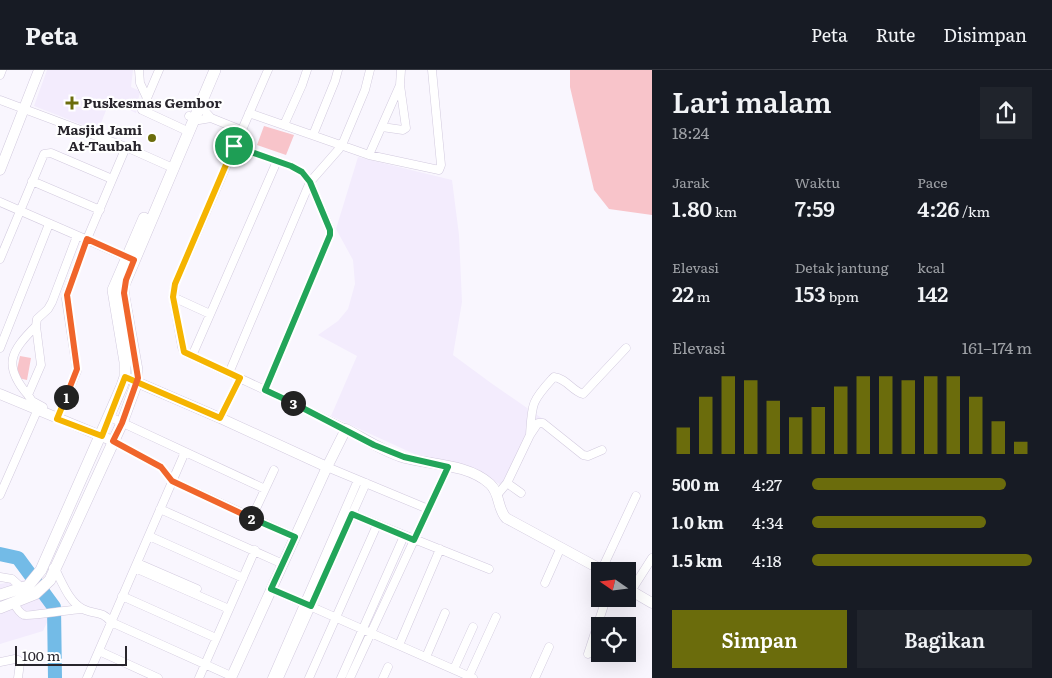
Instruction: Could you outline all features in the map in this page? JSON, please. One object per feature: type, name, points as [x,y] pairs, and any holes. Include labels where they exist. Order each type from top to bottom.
[{"type":"main road","points":[[196,106],[209,70]]},
{"type":"main road","points":[[0,595],[29,589],[50,580],[46,570],[125,377],[113,295],[115,284],[130,258],[191,117],[215,70]]},
{"type":"main road","points":[[170,167],[183,129],[191,117]]},
{"type":"main road","points":[[0,608],[14,603],[46,570],[122,423],[137,382],[137,370],[124,293],[130,258]]},
{"type":"street","points":[[0,76],[2,70]]},
{"type":"street","points":[[0,170],[39,70]]},
{"type":"street","points":[[139,70],[140,83],[147,98]]},
{"type":"street","points":[[159,70],[142,110],[183,129]]},
{"type":"street","points":[[268,70],[175,284],[173,297],[184,352],[346,429],[374,445],[404,457],[467,471],[482,478],[492,486],[497,495],[501,511],[506,518],[591,564]]},
{"type":"street","points":[[284,125],[302,86],[306,70]]},
{"type":"street","points":[[313,135],[338,70]]},
{"type":"street","points":[[229,373],[310,182],[341,147],[365,90],[370,70]]},
{"type":"street","points":[[382,127],[403,130],[406,128],[400,85],[401,70]]},
{"type":"street","points":[[249,113],[313,135],[341,147],[439,170],[441,165],[432,70]]},
{"type":"street","points":[[369,155],[400,85]]},
{"type":"street","points":[[0,100],[126,147],[170,167]]},
{"type":"street","points":[[196,106],[205,110],[211,118],[241,130]]},
{"type":"street","points":[[191,117],[201,120],[211,118]]},
{"type":"street","points":[[234,146],[302,172],[310,182],[329,227],[330,235],[265,390]]},
{"type":"street","points":[[58,416],[77,371],[67,303],[68,291],[87,239],[126,147]]},
{"type":"street","points":[[0,259],[42,156],[48,152],[112,179]]},
{"type":"street","points":[[192,356],[277,162]]},
{"type":"street","points":[[32,181],[100,210]]},
{"type":"street","points":[[0,202],[130,258]]},
{"type":"street","points":[[0,348],[49,224]]},
{"type":"street","points":[[28,395],[41,365],[36,326],[37,319],[48,309],[77,236]]},
{"type":"street","points":[[58,287],[68,291]]},
{"type":"street","points":[[173,297],[210,314]]},
{"type":"street","points":[[36,326],[22,342],[13,357],[12,369],[14,376],[32,401],[58,416],[113,441],[161,467],[172,481],[295,537]]},
{"type":"street","points":[[530,435],[533,404],[538,394],[554,377],[560,378],[583,394],[626,348]]},
{"type":"street","points":[[0,352],[13,357]]},
{"type":"street","points":[[125,377],[428,510]]},
{"type":"street","points":[[220,418],[240,378]]},
{"type":"street","points":[[0,394],[37,411],[58,416]]},
{"type":"street","points":[[0,496],[37,411]]},
{"type":"street","points":[[110,417],[265,489]]},
{"type":"street","points":[[497,495],[507,483],[530,435],[537,424],[541,422],[582,455],[588,456],[602,450]]},
{"type":"street","points":[[14,603],[24,615],[31,616],[64,610],[83,609],[103,614],[111,622],[231,677],[346,429]]},
{"type":"street","points":[[87,678],[185,452]]},
{"type":"street","points":[[341,678],[414,540],[448,467]]},
{"type":"street","points":[[252,515],[274,470]]},
{"type":"street","points":[[272,678],[362,482]]},
{"type":"street","points":[[507,483],[521,493]]},
{"type":"street","points":[[607,562],[636,496]]},
{"type":"street","points":[[160,509],[283,564]]},
{"type":"street","points":[[349,512],[488,569]]},
{"type":"street","points":[[309,678],[377,525]]},
{"type":"street","points":[[149,536],[243,578]]},
{"type":"street","points":[[350,678],[404,536]]},
{"type":"street","points":[[545,583],[561,548]]},
{"type":"street","points":[[399,645],[440,549]]},
{"type":"street","points":[[199,678],[254,550]]},
{"type":"street","points":[[636,580],[652,558]]},
{"type":"street","points":[[136,566],[230,607]]},
{"type":"street","points":[[46,570],[83,609]]},
{"type":"street","points":[[0,577],[12,579],[29,589]]},
{"type":"street","points":[[271,589],[471,677],[496,617]]},
{"type":"street","points":[[636,594],[652,603]]},
{"type":"street","points":[[122,596],[216,638]]},
{"type":"street","points":[[279,678],[307,605]]},
{"type":"street","points":[[588,654],[603,608]]},
{"type":"street","points":[[426,657],[446,613]]},
{"type":"street","points":[[454,670],[473,627]]},
{"type":"street","points":[[535,678],[549,647]]},
{"type":"street","points":[[98,651],[158,678]]},
{"type":"street","points":[[0,662],[16,658],[20,663],[18,678]]},
{"type":"street","points":[[387,677],[388,667]]},
{"type":"shaded area","points":[[47,70],[133,70],[131,87],[140,91],[136,113],[110,100],[98,131],[34,106]]},
{"type":"shaded area","points":[[570,70],[652,70],[652,215],[609,209],[594,190],[570,87]]},
{"type":"shaded area","points":[[264,126],[294,135],[286,155],[257,145]]},
{"type":"shaded area","points":[[358,157],[452,180],[459,235],[462,302],[453,355],[543,419],[501,485],[476,470],[423,458],[331,416],[357,356],[318,335],[338,321],[348,309],[355,284],[353,260],[336,229]]},
{"type":"shaded area","points":[[20,356],[31,358],[27,380],[18,378],[16,374]]},
{"type":"shaded area","points":[[25,580],[48,594],[50,616],[43,631],[0,644],[0,584]]},
{"type":"waterway","points":[[0,554],[18,558],[54,607],[55,678]]},
{"type":"place","name":"Puskesmas Gembor","points":[[72,103]]},
{"type":"place","name":"Masjid Jami At-Taubah","points":[[152,138]]},
{"type":"route","points":[[234,146],[173,290],[184,352],[240,378],[220,418],[137,382],[125,377],[102,436],[57,419],[77,371],[66,299],[87,239],[134,260],[124,284],[124,297],[138,378],[137,382],[136,386],[122,423],[113,441],[161,467],[172,481],[295,537],[271,589],[311,606],[352,514],[414,540],[448,467],[404,457],[374,445],[265,390],[330,235],[330,231],[310,182],[302,172],[297,168],[234,146]]}]
